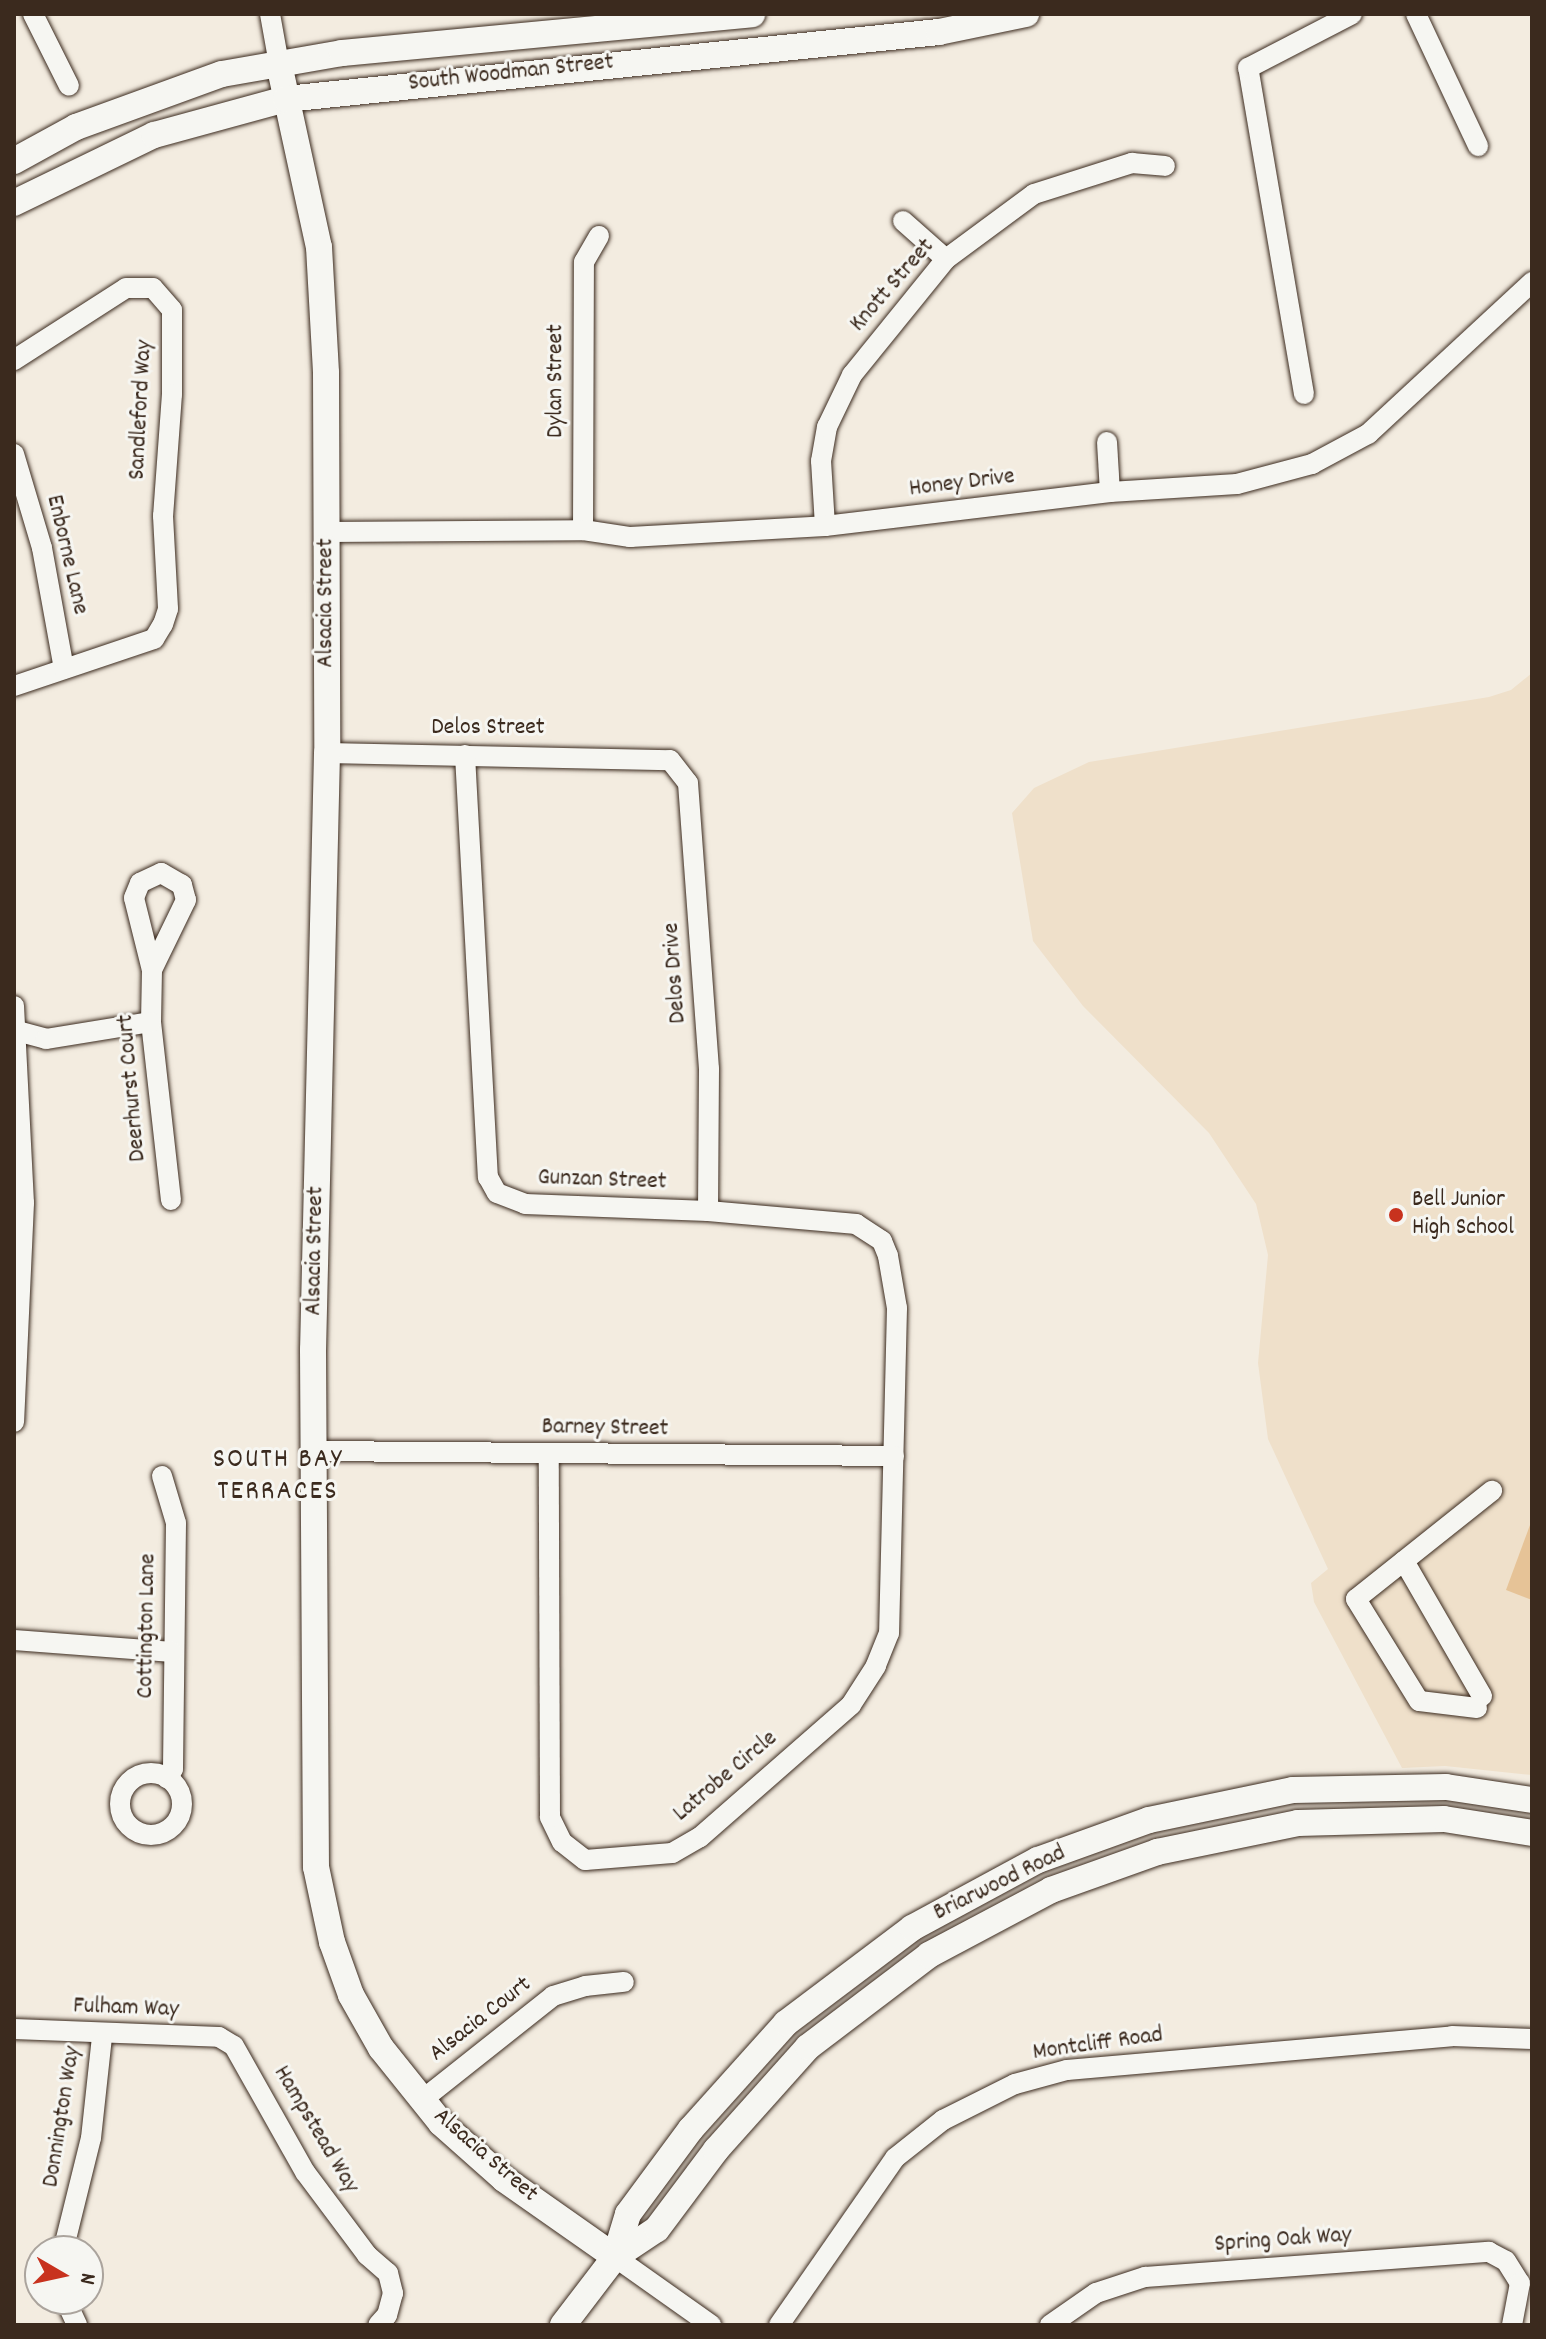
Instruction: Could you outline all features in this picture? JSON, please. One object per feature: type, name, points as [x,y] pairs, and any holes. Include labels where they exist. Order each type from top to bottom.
[{"type":"main road","name":"South Woodman Street","points":[[14,161],[76,127],[222,74],[342,53],[752,14]]},
{"type":"main road","name":"South Woodman Street","points":[[14,203],[154,135],[286,99],[939,32],[1026,14]]},
{"type":"main road","name":"Alsacia Street","points":[[279,64],[319,247],[328,532],[315,1451],[316,1867],[332,1942],[351,1995],[381,2048],[422,2100],[504,2179],[615,2257]]},
{"type":"main road","name":"Briarwood Road","points":[[615,2257],[628,2214],[691,2129],[786,2023],[912,1928],[1038,1860],[1149,1820],[1293,1790],[1446,1787],[1532,1800]]},
{"type":"main road","points":[[1358,1819],[1380,1801],[1438,1801],[1446,1787]]},
{"type":"main road","name":"Briarwood Road","points":[[563,2325],[615,2257],[657,2229],[716,2150],[808,2047],[929,1955],[1051,1890],[1157,1852],[1298,1823],[1444,1819],[1532,1833]]},
{"type":"street","points":[[33,14],[69,86]]},
{"type":"street","name":"Alsacia Street","points":[[270,14],[279,64]]},
{"type":"street","points":[[1304,394],[1248,68],[1352,14]]},
{"type":"street","points":[[1416,14],[1478,146]]},
{"type":"street","name":"Knott Street","points":[[825,526],[821,461],[827,427],[852,375],[946,259],[1034,194],[1132,163],[1165,166]]},
{"type":"street","points":[[903,221],[946,259]]},
{"type":"street","name":"Dylan Street","points":[[583,530],[584,262],[599,236]]},
{"type":"street","name":"Honey Drive","points":[[328,532],[583,530],[630,537],[825,526],[1110,492],[1237,484],[1312,464],[1368,434],[1532,282]]},
{"type":"street","name":"Sandleford Way","points":[[14,360],[126,288],[153,288],[169,303],[174,350],[163,516],[168,609],[154,639],[64,669]]},
{"type":"street","points":[[1107,442],[1110,492]]},
{"type":"street","name":"Enborne Lane","points":[[14,454],[42,548],[64,669]]},
{"type":"street","points":[[14,686],[64,669]]},
{"type":"street","name":"Delos Street","points":[[327,753],[648,756]]},
{"type":"street","name":"Gunzan Street","points":[[465,755],[488,1177],[497,1193],[525,1204],[708,1211],[856,1224],[882,1241],[897,1308]]},
{"type":"street","name":"Delos Drive","points":[[648,756],[670,760],[688,783],[709,1069],[708,1211]]},
{"type":"street","name":"Deerhurst Court","points":[[152,970],[151,1022],[171,1200]]},
{"type":"street","points":[[14,1006],[23,1146],[14,1422]]},
{"type":"street","points":[[17,1031],[46,1039],[151,1022]]},
{"type":"street","name":"Latrobe Circle","points":[[549,1454],[550,1817],[562,1842],[585,1860],[672,1853],[851,1705],[876,1666],[889,1633],[897,1308]]},
{"type":"street","name":"Barney Street","points":[[315,1451],[894,1456]]},
{"type":"street","name":"Cottington Lane","points":[[162,1476],[176,1523],[173,1769],[167,1778]]},
{"type":"street","points":[[1404,1561],[1480,1702],[1419,1701],[1356,1599],[1492,1491]]},
{"type":"street","points":[[14,1640],[173,1652]]},
{"type":"street","name":"Alsacia Court","points":[[422,2100],[553,1996],[585,1986],[624,1982]]},
{"type":"street","name":"Fulham Way","points":[[14,2029],[102,2037],[219,2037],[234,2046]]},
{"type":"street","name":"Montcliff Road","points":[[779,2325],[895,2158],[943,2120],[1015,2084],[1067,2070],[1452,2036],[1532,2039]]},
{"type":"street","name":"Donnington Way","points":[[67,2235],[91,2138],[102,2037]]},
{"type":"street","name":"Hampstead Way","points":[[234,2046],[305,2172],[367,2255],[388,2273],[393,2293],[387,2315],[378,2325]]},
{"type":"street","name":"Spring Oak Way","points":[[1050,2325],[1096,2293],[1145,2277],[1489,2252],[1506,2261],[1520,2283],[1512,2325]]},
{"type":"street","name":"Alsacia Street","points":[[615,2257],[711,2325]]},
{"type":"shaded area","name":"Bell Junior High School","points":[[1532,673],[1532,1775],[1445,1766],[1402,1768],[1314,1602],[1311,1583],[1328,1569],[1268,1439],[1258,1363],[1268,1255],[1256,1204],[1209,1133],[1083,1006],[1033,941],[1012,813],[1034,788],[1089,762],[1489,697],[1511,690]]},
{"type":"building","points":[[1532,1526],[1532,1600],[1506,1590]]},
{"type":"place","name":"Bell Junior High School","points":[[1396,1215]]},
{"type":"district","name":"SOUTH BAY TERRACES","points":[[278,1477]]}]
